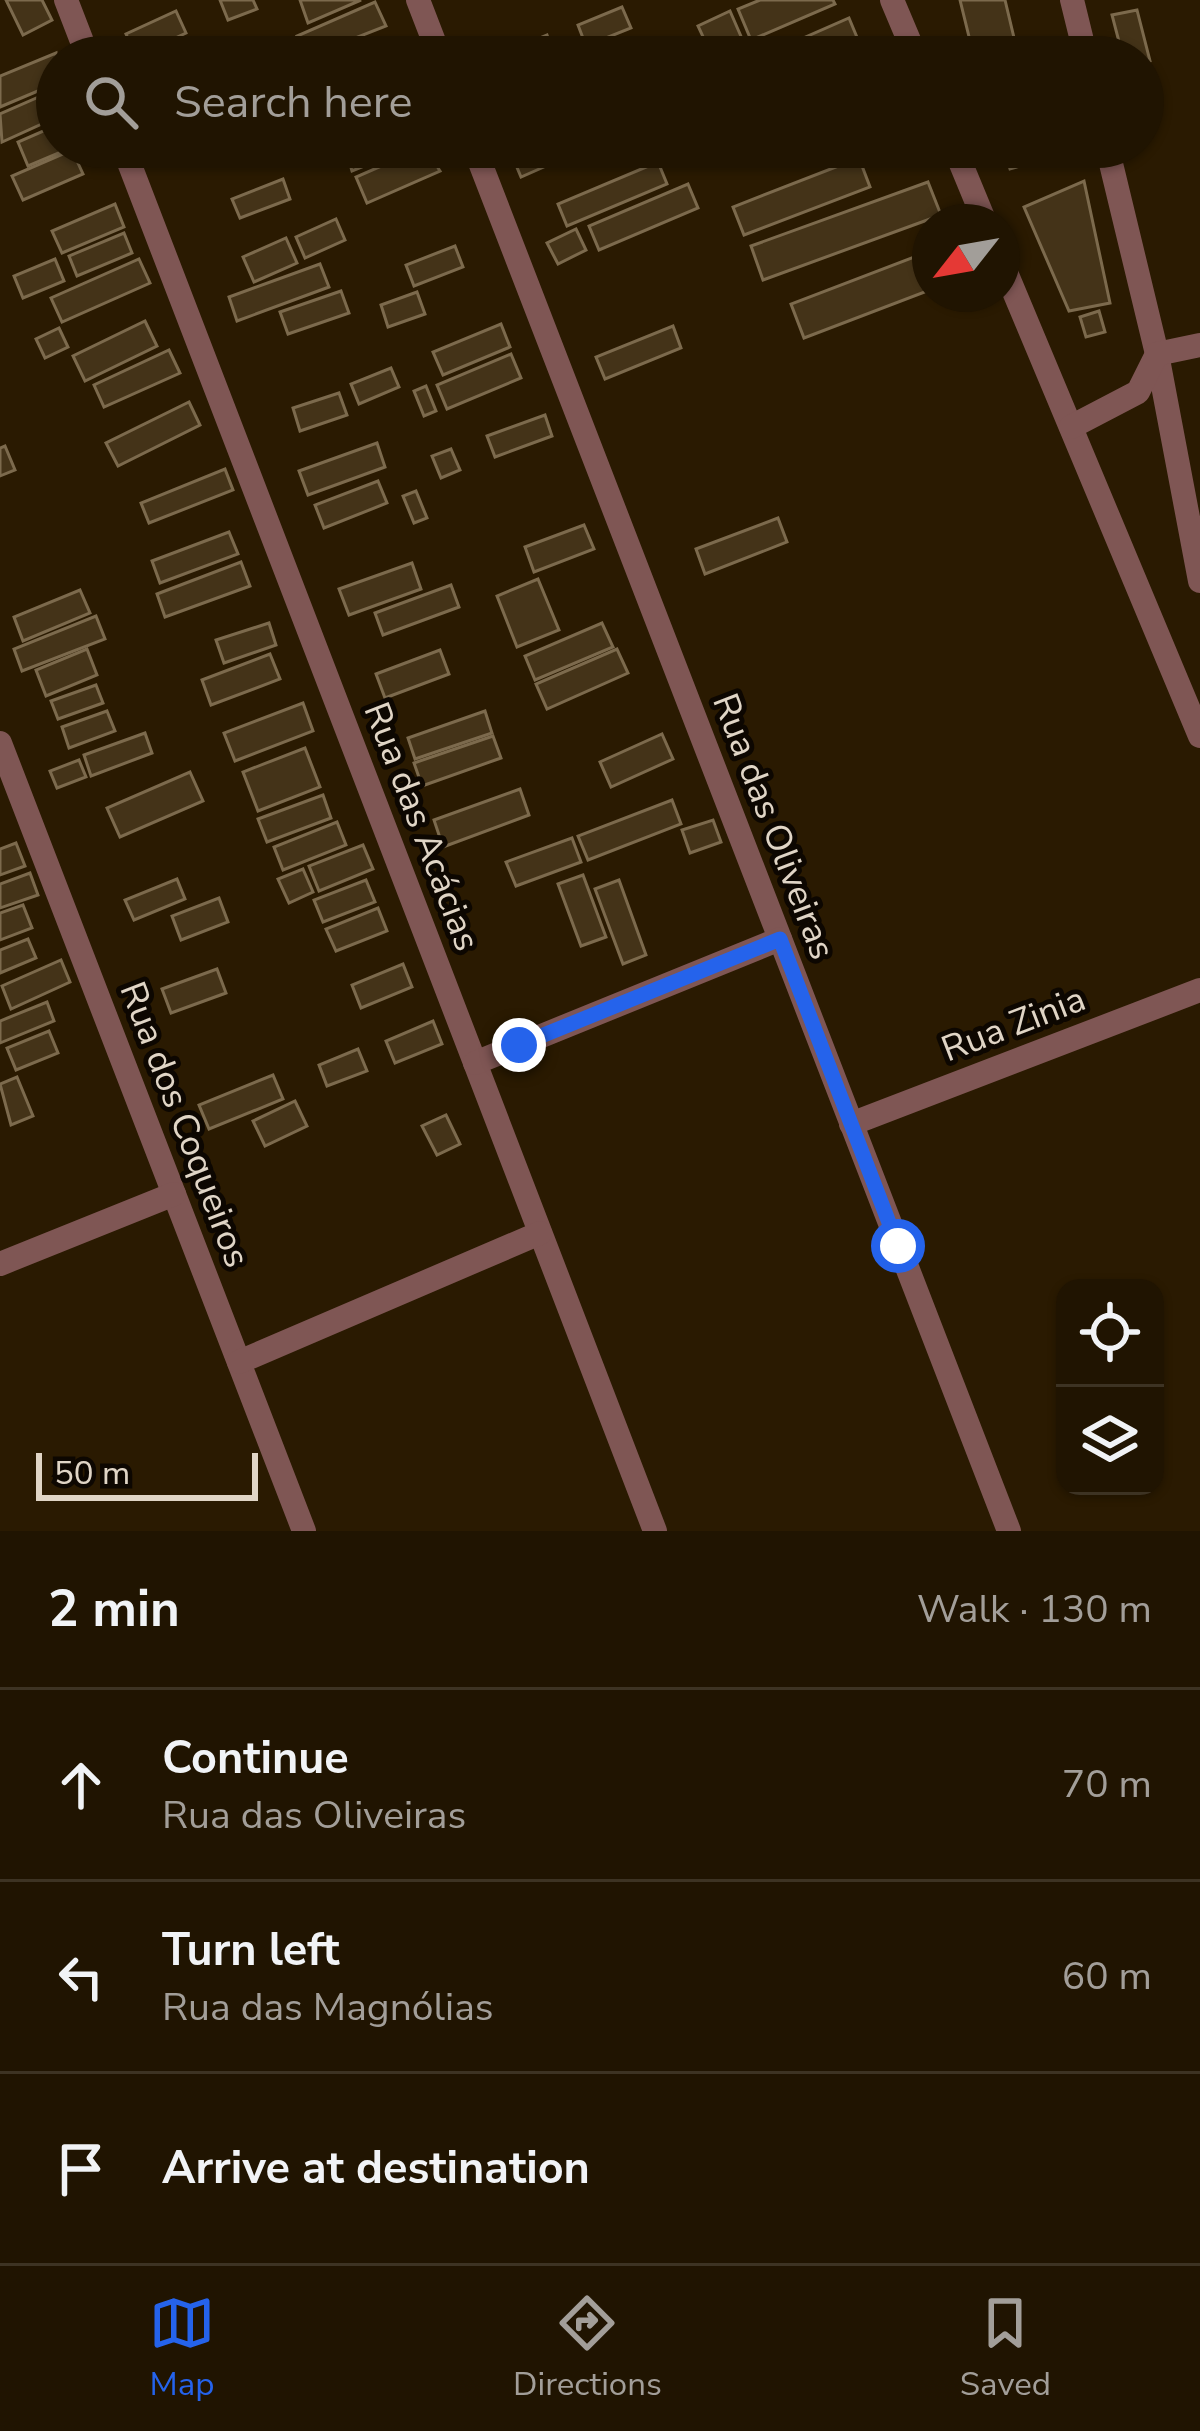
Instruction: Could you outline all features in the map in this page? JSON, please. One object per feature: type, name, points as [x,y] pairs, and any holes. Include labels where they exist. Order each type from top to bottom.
[{"type":"street","points":[[66,0],[80,36]]},
{"type":"street","points":[[418,0],[432,36]]},
{"type":"street","points":[[892,0],[907,36]]},
{"type":"street","points":[[1072,0],[1081,36]]},
{"type":"street","name":"Rua das Acácias","points":[[131,168],[655,1531]]},
{"type":"street","name":"Rua das Oliveiras","points":[[482,168],[1009,1531]]},
{"type":"street","points":[[963,168],[978,204]]},
{"type":"street","points":[[1112,168],[1157,354],[1200,581]]},
{"type":"street","points":[[1020,305],[1200,736]]},
{"type":"street","points":[[1157,354],[1200,345]]},
{"type":"street","points":[[1071,427],[1138,392],[1157,354]]},
{"type":"street","name":"Rua dos Coqueiros","points":[[0,743],[304,1531]]},
{"type":"street","points":[[475,1063],[780,939]]},
{"type":"street","name":"Rua Zinia","points":[[851,1124],[1200,990]]},
{"type":"street","points":[[0,1264],[174,1194]]},
{"type":"street","points":[[239,1362],[540,1233]]},
{"type":"building","points":[[6,0],[42,0],[52,20],[23,35]]},
{"type":"building","points":[[220,0],[253,0],[257,9],[228,20]]},
{"type":"building","points":[[300,0],[361,0],[308,23]]},
{"type":"building","points":[[760,0],[833,0],[835,4],[760,36],[749,36],[738,9]]},
{"type":"building","points":[[960,0],[1005,0],[1014,36],[969,36]]},
{"type":"building","points":[[375,2],[386,26],[361,36],[297,36]]},
{"type":"building","points":[[622,7],[631,28],[611,36],[582,36],[578,25]]},
{"type":"building","points":[[1137,10],[1144,36],[1118,36],[1112,15]]},
{"type":"building","points":[[176,11],[186,33],[179,36],[126,34]]},
{"type":"building","points":[[730,11],[741,36],[703,36],[698,26]]},
{"type":"building","points":[[849,18],[856,36],[808,36]]},
{"type":"building","points":[[36,61],[36,92],[0,107],[0,76]]},
{"type":"building","points":[[36,98],[36,127],[2,142],[0,114]]},
{"type":"building","points":[[36,134],[36,163],[28,166],[18,142]]},
{"type":"building","points":[[36,166],[80,168],[83,174],[23,200],[12,176]]},
{"type":"building","points":[[377,168],[440,171],[367,203],[356,177]]},
{"type":"building","points":[[517,168],[541,168],[521,177]]},
{"type":"building","points":[[644,168],[660,168],[667,184],[567,226],[558,204]]},
{"type":"building","points":[[833,168],[863,168],[870,187],[744,235],[733,207]]},
{"type":"building","points":[[283,179],[290,199],[240,218],[232,199]]},
{"type":"building","points":[[1084,181],[1110,303],[1069,311],[1024,207]]},
{"type":"building","points":[[928,182],[937,204],[912,204],[912,226],[763,280],[751,246]]},
{"type":"building","points":[[688,184],[698,208],[599,250],[589,226]]},
{"type":"building","points":[[115,204],[124,227],[62,253],[52,231]]},
{"type":"building","points":[[336,219],[345,240],[305,258],[296,237]]},
{"type":"building","points":[[576,229],[586,250],[558,264],[547,243]]},
{"type":"building","points":[[124,233],[132,253],[77,276],[69,256]]},
{"type":"building","points":[[286,238],[297,263],[254,282],[243,257]]},
{"type":"building","points":[[455,246],[463,267],[414,286],[406,265]]},
{"type":"building","points":[[912,258],[912,297],[804,338],[791,304]]},
{"type":"building","points":[[55,259],[64,281],[23,298],[14,276]]},
{"type":"building","points":[[139,259],[150,283],[62,322],[51,298]]},
{"type":"building","points":[[320,264],[329,287],[237,321],[229,297]]},
{"type":"building","points":[[341,291],[349,313],[288,334],[280,312]]},
{"type":"building","points":[[417,292],[425,314],[388,327],[381,305]]},
{"type":"building","points":[[1099,311],[1105,332],[1086,337],[1080,317]]},
{"type":"building","points":[[145,321],[157,346],[85,381],[73,356]]},
{"type":"building","points":[[501,324],[510,347],[443,375],[433,352]]},
{"type":"building","points":[[673,326],[681,348],[605,379],[596,357]]},
{"type":"building","points":[[59,328],[68,347],[45,358],[36,339]]},
{"type":"building","points":[[169,350],[180,373],[104,407],[94,385]]},
{"type":"building","points":[[511,354],[521,378],[447,409],[437,385]]},
{"type":"building","points":[[391,368],[399,387],[359,404],[351,384]]},
{"type":"building","points":[[426,386],[436,411],[424,416],[414,391]]},
{"type":"building","points":[[339,393],[347,415],[300,431],[293,408]]},
{"type":"building","points":[[189,402],[200,425],[118,466],[106,443]]},
{"type":"building","points":[[545,415],[552,436],[495,457],[487,436]]},
{"type":"building","points":[[377,443],[385,467],[308,495],[299,471]]},
{"type":"building","points":[[5,446],[15,470],[0,476],[0,448]]},
{"type":"building","points":[[451,449],[460,470],[441,478],[432,456]]},
{"type":"building","points":[[225,469],[233,490],[149,523],[141,503]]},
{"type":"building","points":[[378,481],[387,503],[324,528],[315,505]]},
{"type":"building","points":[[416,491],[427,518],[414,523],[403,496]]},
{"type":"building","points":[[778,518],[787,542],[705,574],[696,549]]},
{"type":"building","points":[[584,525],[594,549],[534,572],[525,547]]},
{"type":"building","points":[[229,532],[238,554],[160,583],[152,561]]},
{"type":"building","points":[[241,562],[250,586],[165,617],[157,594]]},
{"type":"building","points":[[412,563],[421,589],[349,615],[339,589]]},
{"type":"building","points":[[538,579],[559,630],[517,647],[497,596]]},
{"type":"building","points":[[451,585],[459,607],[383,635],[375,613]]},
{"type":"building","points":[[80,590],[90,613],[23,641],[14,617]]},
{"type":"building","points":[[96,616],[105,639],[22,671],[14,649]]},
{"type":"building","points":[[269,623],[276,645],[224,663],[216,640]]},
{"type":"building","points":[[602,623],[613,647],[535,680],[525,656]]},
{"type":"building","points":[[87,649],[97,675],[46,696],[36,670]]},
{"type":"building","points":[[617,649],[628,673],[547,709],[536,684]]},
{"type":"building","points":[[440,650],[449,674],[385,698],[376,674]]},
{"type":"building","points":[[270,654],[280,679],[211,705],[202,680]]},
{"type":"building","points":[[96,685],[103,703],[58,719],[51,701]]},
{"type":"building","points":[[303,703],[313,731],[235,761],[224,733]]},
{"type":"building","points":[[107,711],[115,731],[69,748],[62,727]]},
{"type":"building","points":[[485,711],[492,733],[415,759],[408,738]]},
{"type":"building","points":[[145,733],[152,753],[91,776],[84,755]]},
{"type":"building","points":[[662,734],[673,759],[611,787],[600,762]]},
{"type":"building","points":[[493,736],[501,758],[422,786],[414,763]]},
{"type":"building","points":[[305,748],[320,787],[258,811],[243,772]]},
{"type":"building","points":[[79,760],[86,777],[57,788],[50,771]]},
{"type":"building","points":[[190,772],[203,801],[120,837],[107,808]]},
{"type":"building","points":[[520,789],[529,815],[443,847],[434,820]]},
{"type":"building","points":[[323,795],[331,818],[267,842],[258,819]]},
{"type":"building","points":[[672,800],[681,824],[588,860],[578,836]]},
{"type":"building","points":[[713,820],[721,842],[690,853],[682,830]]},
{"type":"building","points":[[337,822],[346,845],[283,870],[274,847]]},
{"type":"building","points":[[572,838],[581,862],[516,886],[506,862]]},
{"type":"building","points":[[16,843],[25,866],[0,875],[0,849]]},
{"type":"building","points":[[363,845],[373,869],[319,891],[309,866]]},
{"type":"building","points":[[303,869],[313,892],[289,903],[278,879]]},
{"type":"building","points":[[30,873],[38,895],[0,908],[0,884]]},
{"type":"building","points":[[583,875],[606,937],[581,946],[558,884]]},
{"type":"building","points":[[177,879],[185,899],[134,920],[125,900]]},
{"type":"building","points":[[366,880],[375,902],[323,922],[314,900]]},
{"type":"building","points":[[619,880],[646,955],[623,964],[595,889]]},
{"type":"building","points":[[219,898],[228,922],[181,940],[172,916]]},
{"type":"building","points":[[23,905],[32,928],[0,940],[0,913]]},
{"type":"building","points":[[378,908],[387,931],[336,951],[326,929]]},
{"type":"building","points":[[28,939],[36,958],[0,973],[0,950]]},
{"type":"building","points":[[61,960],[70,982],[11,1009],[2,986]]},
{"type":"building","points":[[403,964],[412,987],[361,1008],[352,985]]},
{"type":"building","points":[[217,969],[226,993],[171,1013],[162,989]]},
{"type":"building","points":[[47,1002],[54,1021],[0,1043],[0,1021]]},
{"type":"building","points":[[433,1021],[442,1044],[395,1063],[386,1041]]},
{"type":"building","points":[[49,1031],[58,1053],[16,1070],[7,1048]]},
{"type":"building","points":[[358,1049],[367,1071],[327,1086],[319,1065]]},
{"type":"building","points":[[273,1075],[283,1099],[209,1129],[199,1105]]},
{"type":"building","points":[[17,1077],[33,1116],[11,1125],[0,1084]]},
{"type":"building","points":[[295,1101],[307,1126],[265,1146],[253,1121]]},
{"type":"building","points":[[446,1115],[460,1144],[437,1155],[422,1126]]},
{"type":"route","points":[[519,1045],[780,939],[898,1246]]}]
